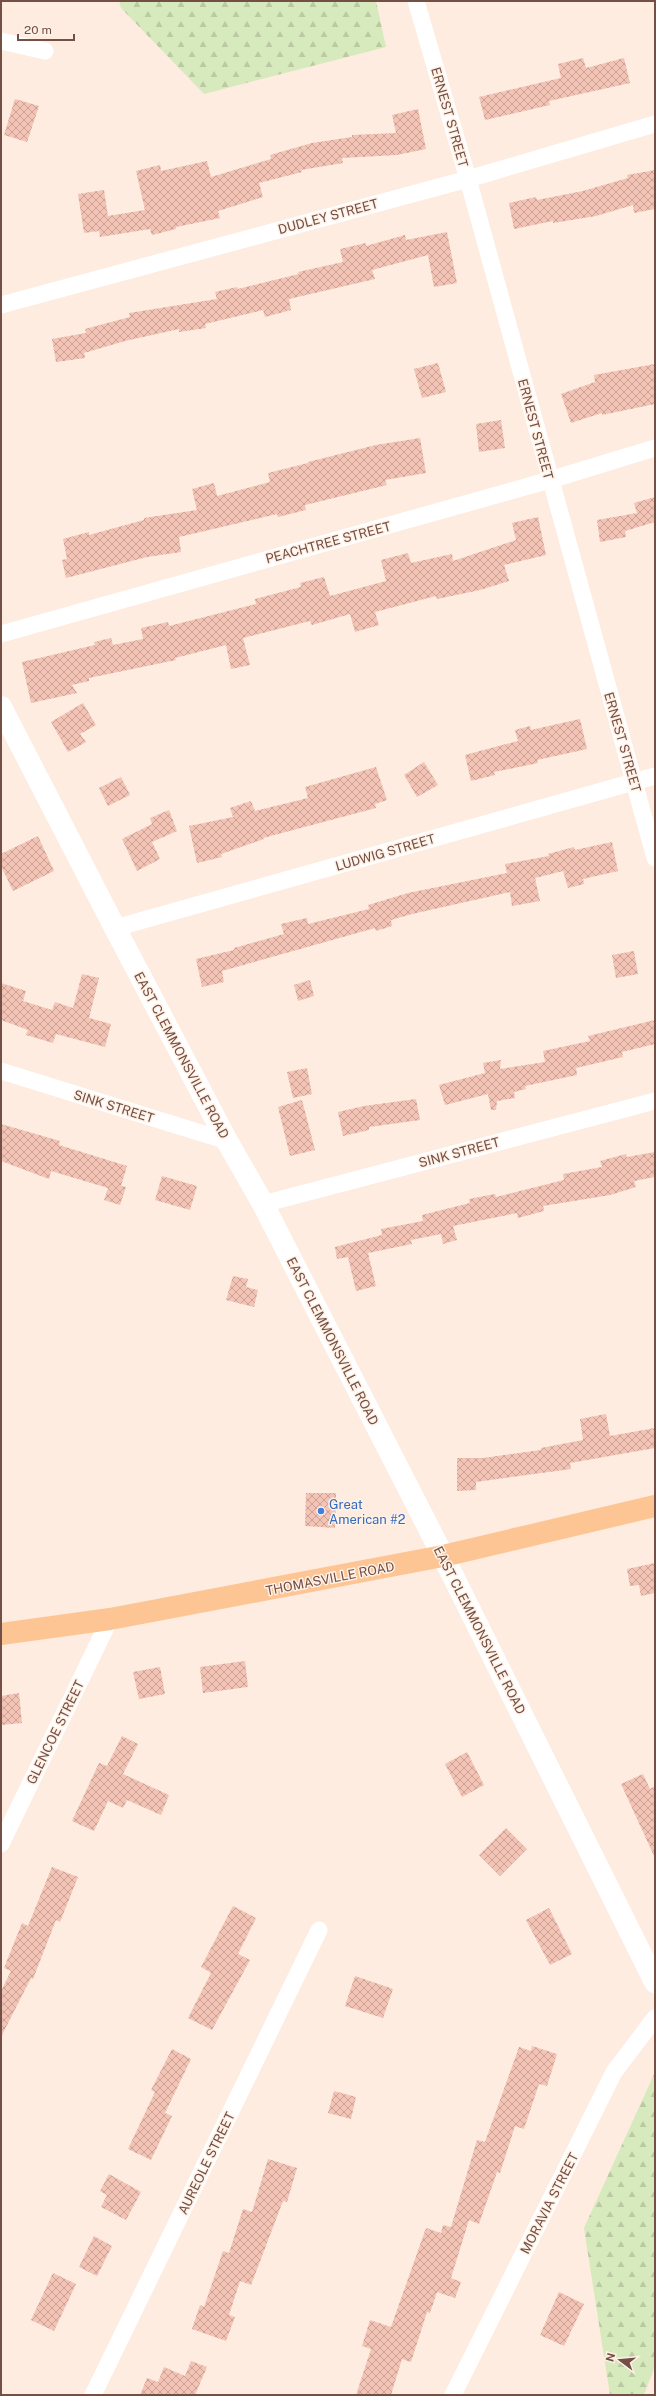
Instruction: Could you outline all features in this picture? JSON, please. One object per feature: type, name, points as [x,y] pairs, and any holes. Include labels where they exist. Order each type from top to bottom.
[{"type":"main road","name":"EAST CLEMMONSVILLE ROAD","points":[[1,707],[6,721],[227,1141],[263,1204],[443,1556],[655,1982]]},
{"type":"main road","name":"THOMASVILLE ROAD","points":[[1,1634],[110,1619],[443,1556],[655,1506]]},
{"type":"street","name":"ERNEST STREET","points":[[416,1],[468,179],[655,858]]},
{"type":"street","points":[[1,41],[45,51]]},
{"type":"street","name":"DUDLEY STREET","points":[[1,305],[468,179],[655,124]]},
{"type":"street","name":"PEACHTREE STREET","points":[[1,634],[550,480],[655,448]]},
{"type":"street","name":"LUDWIG STREET","points":[[115,928],[655,776]]},
{"type":"street","name":"SINK STREET","points":[[1,1072],[227,1141]]},
{"type":"street","name":"SINK STREET","points":[[263,1204],[655,1101]]},
{"type":"street","name":"GLENCOE STREET","points":[[1,1844],[110,1619]]},
{"type":"street","name":"AUREOLE STREET","points":[[93,2395],[319,1930]]},
{"type":"street","name":"MORAVIA STREET","points":[[452,2395],[614,2072],[655,2018]]},
{"type":"green space","points":[[119,1],[376,1],[386,47],[204,94],[121,8]]},
{"type":"green space","points":[[655,2072],[655,2366],[644,2395],[610,2395],[584,2228]]},
{"type":"building","points":[[583,58],[586,68],[624,58],[630,83],[549,101],[550,105],[485,120],[479,97],[561,78],[558,64]]},
{"type":"building","points":[[15,99],[39,106],[27,142],[4,135]]},
{"type":"building","points":[[418,109],[426,149],[397,155],[342,158],[343,163],[301,170],[302,172],[259,183],[263,197],[218,211],[220,218],[176,227],[176,229],[152,235],[150,229],[100,237],[99,231],[84,233],[78,194],[104,190],[108,216],[145,210],[136,171],[160,165],[161,171],[207,161],[211,177],[271,159],[270,155],[312,143],[352,137],[352,135],[396,133],[392,115]]},
{"type":"building","points":[[655,170],[655,209],[634,213],[633,205],[596,216],[553,223],[553,221],[514,229],[509,203],[536,197],[537,200],[583,191],[628,178],[627,175]]},
{"type":"building","points":[[447,232],[457,283],[434,287],[428,255],[372,270],[375,279],[289,299],[291,310],[265,317],[263,310],[205,324],[206,328],[179,332],[179,329],[125,341],[84,353],[85,358],[56,362],[52,339],[86,333],[85,329],[130,317],[129,313],[217,299],[215,292],[237,287],[238,289],[299,274],[298,272],[343,262],[340,249],[366,243],[366,246],[405,235],[406,240]]},
{"type":"building","points":[[438,363],[446,392],[422,398],[414,369]]},
{"type":"building","points":[[655,364],[655,404],[602,415],[602,413],[571,423],[561,394],[595,382],[594,375]]},
{"type":"building","points":[[501,420],[505,448],[479,452],[476,424]]},
{"type":"building","points":[[420,438],[426,473],[385,480],[387,485],[305,505],[306,510],[278,517],[277,514],[179,537],[181,552],[147,557],[66,578],[62,560],[67,559],[63,539],[89,532],[89,535],[144,520],[144,518],[197,510],[192,489],[214,483],[217,496],[270,482],[268,473],[376,445]]},
{"type":"building","points":[[655,497],[655,522],[625,531],[626,537],[600,542],[597,520],[637,513],[634,503]]},
{"type":"building","points":[[538,517],[546,555],[504,565],[509,581],[480,590],[437,599],[436,596],[375,612],[379,625],[355,632],[350,614],[312,625],[310,621],[243,638],[250,665],[231,669],[226,645],[175,658],[176,660],[89,678],[89,681],[72,685],[77,693],[31,703],[22,662],[95,645],[94,642],[111,638],[113,645],[143,639],[141,628],[168,622],[169,626],[256,604],[255,599],[301,587],[300,583],[324,577],[330,596],[386,581],[381,560],[408,553],[411,563],[452,554],[453,561],[516,540],[512,523]]},
{"type":"building","points":[[83,703],[96,725],[80,734],[86,742],[68,752],[51,722]]},
{"type":"building","points":[[580,719],[587,749],[537,760],[538,763],[494,772],[495,775],[471,781],[465,755],[518,741],[515,730],[530,726],[531,730]]},
{"type":"building","points":[[424,762],[438,785],[417,797],[404,775]]},
{"type":"building","points":[[376,767],[387,800],[375,804],[376,808],[263,838],[264,839],[221,854],[222,857],[197,863],[189,826],[233,817],[230,808],[251,801],[255,811],[308,798],[305,787]]},
{"type":"building","points":[[121,777],[130,795],[108,806],[99,788]]},
{"type":"building","points":[[169,810],[177,831],[152,842],[160,859],[137,871],[122,839],[152,824],[150,818]]},
{"type":"building","points":[[38,836],[54,871],[13,891],[1,866],[1,854]]},
{"type":"building","points":[[612,842],[618,871],[583,879],[584,884],[568,888],[563,871],[535,878],[540,901],[512,906],[510,892],[412,914],[391,920],[392,926],[376,931],[375,928],[222,971],[224,982],[202,987],[196,959],[234,950],[234,948],[284,934],[281,924],[307,918],[308,924],[369,909],[368,905],[408,893],[507,873],[505,864],[549,856],[548,854],[574,847],[575,850]]},
{"type":"building","points":[[634,951],[638,974],[616,978],[612,955]]},
{"type":"building","points":[[82,974],[99,978],[89,1018],[111,1024],[105,1047],[56,1034],[53,1043],[26,1035],[28,1030],[1,1020],[1,983],[26,991],[23,1001],[52,1010],[55,1002],[73,1008]]},
{"type":"building","points":[[310,980],[314,996],[298,1001],[294,985]]},
{"type":"building","points":[[655,1020],[655,1044],[622,1052],[623,1057],[576,1068],[577,1075],[525,1086],[526,1089],[514,1092],[515,1098],[497,1101],[496,1110],[491,1110],[488,1094],[445,1105],[439,1085],[485,1073],[483,1063],[501,1060],[500,1069],[545,1062],[543,1051],[590,1041],[588,1036]]},
{"type":"building","points":[[307,1068],[312,1094],[293,1098],[287,1072]]},
{"type":"building","points":[[416,1099],[420,1120],[369,1127],[369,1130],[343,1136],[338,1112],[364,1106]]},
{"type":"building","points":[[302,1100],[315,1150],[290,1156],[278,1107]]},
{"type":"building","points":[[1,1124],[60,1141],[59,1145],[127,1166],[121,1186],[126,1187],[120,1205],[104,1200],[108,1188],[51,1171],[49,1179],[1,1161]]},
{"type":"building","points":[[655,1152],[655,1177],[634,1181],[636,1187],[610,1195],[543,1206],[544,1211],[518,1218],[517,1213],[453,1226],[457,1240],[443,1244],[441,1234],[411,1240],[412,1244],[368,1253],[376,1286],[356,1291],[348,1257],[337,1259],[335,1247],[382,1235],[381,1229],[423,1221],[422,1215],[470,1203],[469,1199],[495,1194],[496,1197],[564,1180],[563,1174],[602,1167],[600,1161],[626,1154],[627,1157]]},
{"type":"building","points":[[162,1176],[197,1186],[190,1210],[155,1200]]},
{"type":"building","points":[[233,1276],[248,1279],[246,1287],[258,1290],[254,1307],[226,1300]]},
{"type":"building","points":[[606,1414],[610,1436],[655,1428],[655,1448],[570,1463],[571,1469],[476,1482],[476,1490],[457,1491],[457,1458],[483,1458],[541,1450],[541,1448],[583,1440],[580,1419]]},
{"type":"building","points":[[306,1493],[336,1493],[335,1528],[305,1526]]},
{"type":"building","points":[[655,1563],[655,1593],[641,1596],[639,1585],[630,1586],[627,1569]]},
{"type":"building","points":[[245,1661],[248,1687],[203,1693],[200,1667]]},
{"type":"building","points":[[160,1667],[165,1694],[139,1699],[133,1672]]},
{"type":"building","points":[[19,1693],[22,1723],[1,1725],[1,1696]]},
{"type":"building","points":[[122,1736],[138,1744],[123,1774],[169,1795],[161,1815],[127,1800],[123,1808],[108,1801],[94,1831],[72,1821],[99,1763],[107,1766]]},
{"type":"building","points":[[467,1752],[484,1785],[462,1797],[445,1764]]},
{"type":"building","points":[[643,1774],[650,1789],[655,1786],[655,1858],[621,1784]]},
{"type":"building","points":[[506,1828],[527,1849],[500,1876],[479,1855]]},
{"type":"building","points":[[52,1867],[78,1877],[60,1922],[56,1920],[33,1979],[31,1978],[1,2037],[1,1991],[11,1971],[4,1968],[22,1923],[28,1926]]},
{"type":"building","points":[[233,1906],[256,1918],[238,1954],[250,1960],[212,2030],[188,2018],[211,1973],[201,1967]]},
{"type":"building","points":[[549,1908],[572,1954],[550,1965],[526,1920]]},
{"type":"building","points":[[355,1976],[393,1989],[383,2018],[345,2006]]},
{"type":"building","points":[[532,2046],[557,2054],[547,2086],[539,2084],[524,2129],[515,2126],[500,2173],[497,2172],[479,2224],[469,2220],[451,2278],[461,2282],[455,2298],[437,2292],[430,2313],[427,2312],[411,2362],[402,2359],[391,2395],[356,2395],[371,2349],[362,2346],[370,2320],[391,2327],[426,2228],[441,2233],[443,2225],[451,2227],[477,2140],[485,2142],[519,2047],[531,2051]]},
{"type":"building","points":[[172,2049],[191,2059],[165,2113],[172,2116],[151,2160],[128,2149],[155,2092],[151,2090]]},
{"type":"building","points":[[334,2091],[356,2097],[351,2119],[328,2113]]},
{"type":"building","points":[[268,2159],[297,2168],[287,2202],[283,2201],[251,2285],[240,2281],[229,2315],[235,2317],[226,2341],[192,2329],[200,2305],[204,2307],[223,2251],[229,2253],[243,2209],[252,2212]]},
{"type":"building","points":[[109,2174],[141,2192],[126,2220],[101,2207],[107,2195],[100,2191]]},
{"type":"building","points":[[94,2236],[112,2246],[97,2276],[79,2267]]},
{"type":"building","points":[[53,2273],[76,2284],[54,2331],[31,2320]]},
{"type":"building","points":[[559,2292],[584,2304],[564,2346],[540,2335]]},
{"type":"building","points":[[191,2361],[207,2367],[195,2395],[140,2395],[147,2378],[158,2382],[164,2367],[185,2376]]},
{"type":"place","name":"Great American #2","points":[[321,1511]]}]
